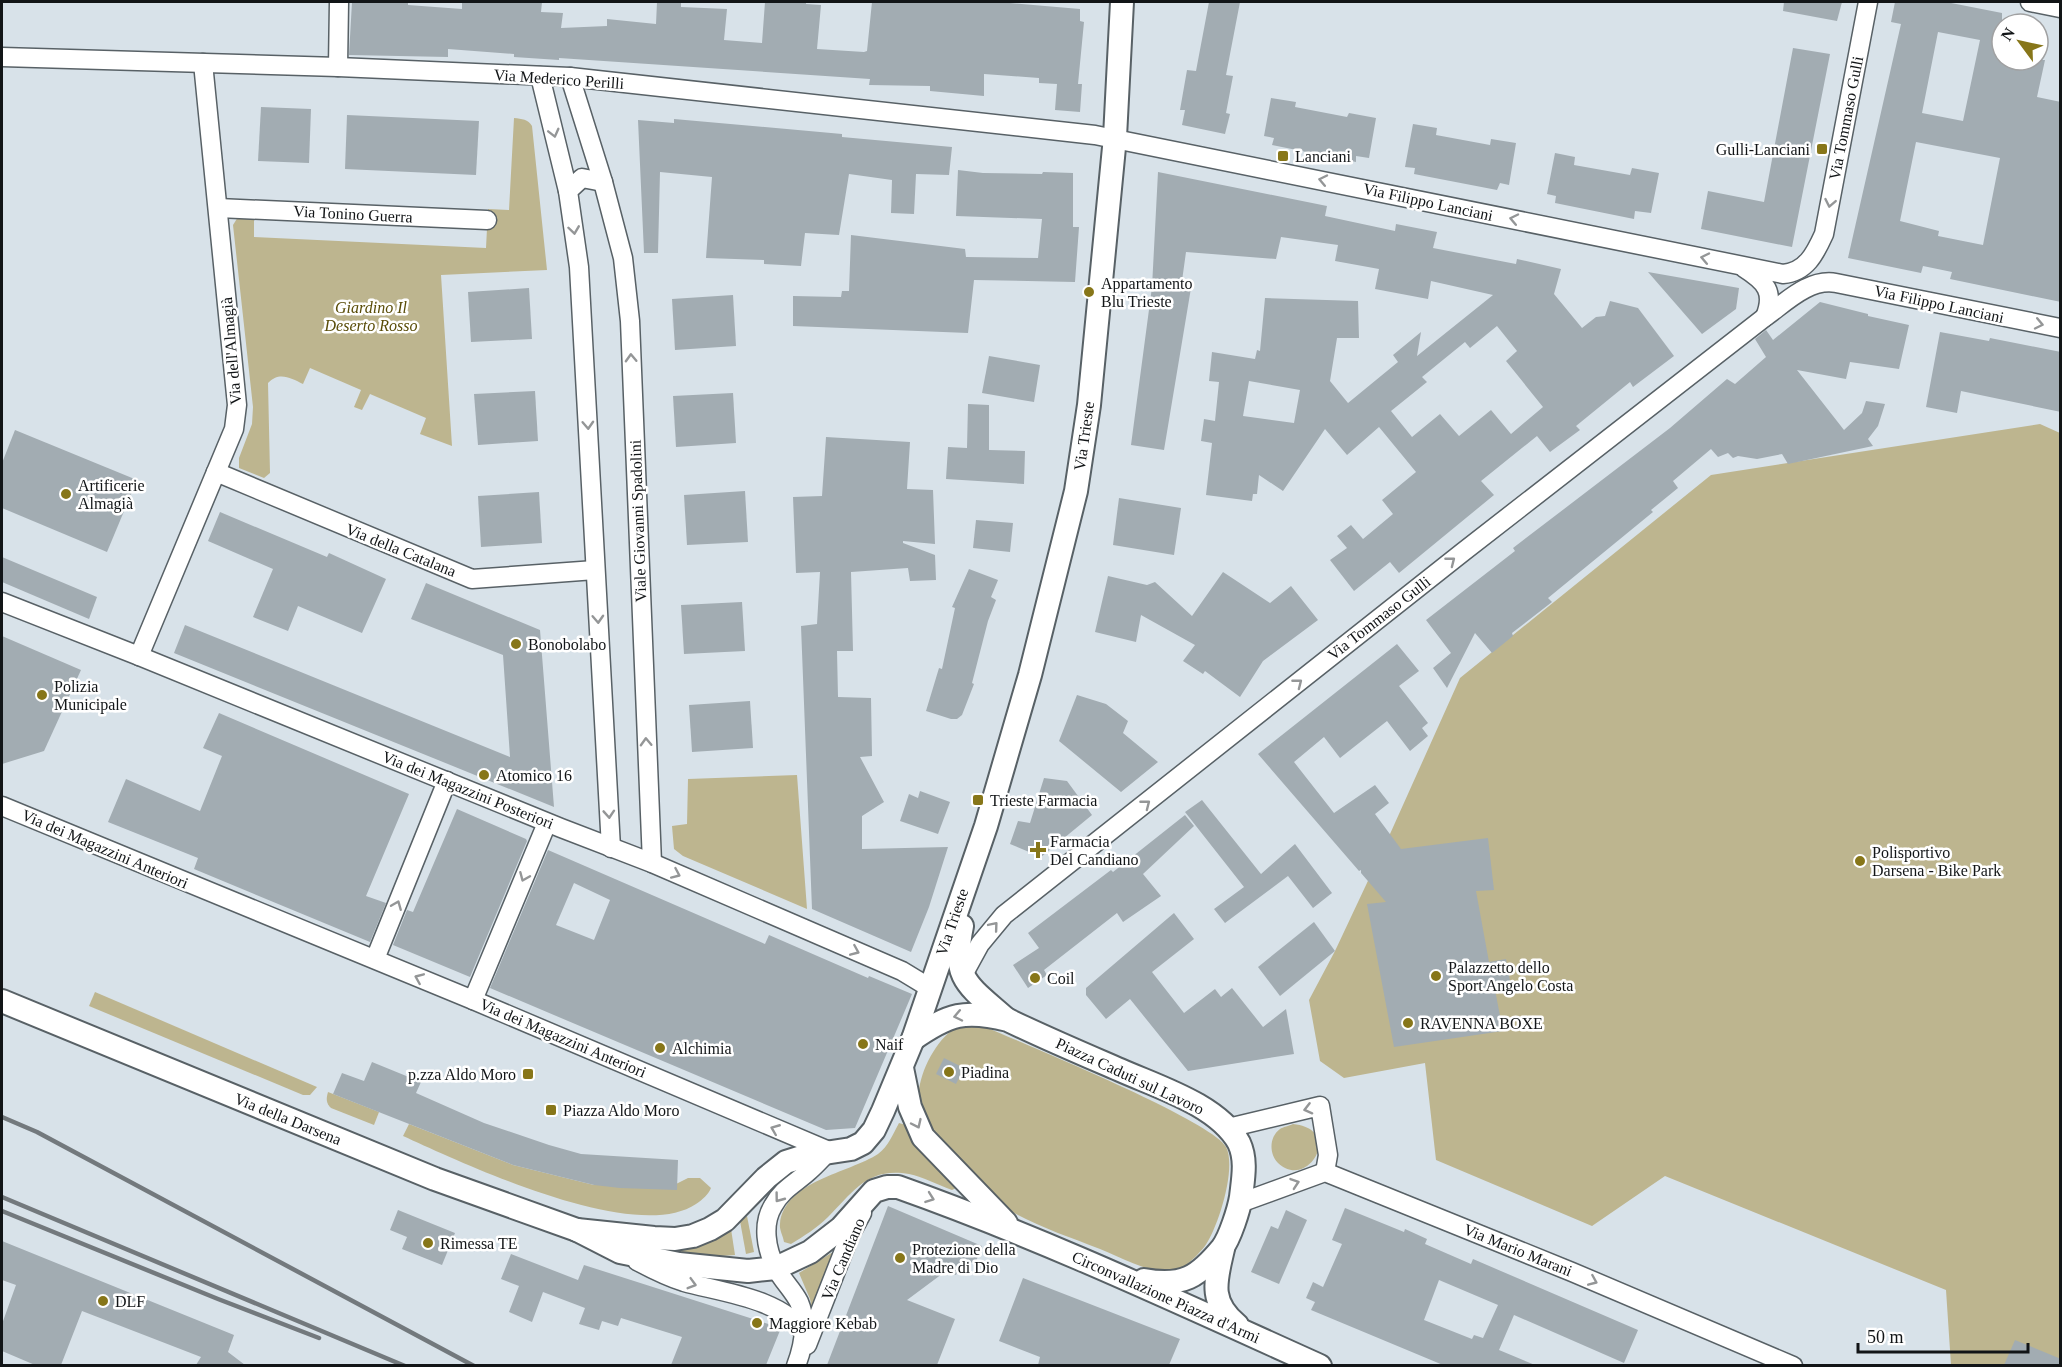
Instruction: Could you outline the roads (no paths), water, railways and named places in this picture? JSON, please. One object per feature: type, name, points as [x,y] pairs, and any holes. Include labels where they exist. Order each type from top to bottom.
[{"type":"street","points":[[338,67],[339,2]]},
{"type":"street","name":"Via Trieste","points":[[930,988],[986,826],[1030,675],[1076,490],[1089,405],[1115,137],[1122,2]]},
{"type":"street","name":"Via Tommaso Gulli","points":[[963,975],[980,944],[1004,915],[1463,552],[1765,317],[1822,282],[1824,234],[1869,2]]},
{"type":"street","points":[[2030,2],[2061,8]]},
{"type":"street","name":"Via Mederico Perilli","points":[[2,57],[338,67],[570,77],[1115,137]]},
{"type":"street","name":"Via dell'Almagià","points":[[139,656],[234,429],[237,405],[203,63]]},
{"type":"street","points":[[540,76],[568,191],[579,267],[611,848]]},
{"type":"street","name":"Viale Giovanni Spadolini","points":[[570,77],[603,182],[623,258],[630,321],[652,863]]},
{"type":"street","name":"Via Filippo Lanciani","points":[[1115,137],[1783,274]]},
{"type":"street","points":[[568,191],[582,178],[603,182]]},
{"type":"street","name":"Via Tonino Guerra","points":[[218,208],[487,220]]},
{"type":"street","name":"Via Tommaso Gulli","points":[[1783,274],[1792,273],[1806,266],[1824,234]]},
{"type":"street","name":"Via Filippo Lanciani","points":[[1741,266],[1763,282],[1769,292],[1769,306],[1765,317]]},
{"type":"street","name":"Via Filippo Lanciani","points":[[1822,282],[2061,328]]},
{"type":"street","name":"Via della Catalana","points":[[216,472],[472,579],[596,570]]},
{"type":"street","name":"Via dei Magazzini Posteriori","points":[[2,602],[547,823],[652,863],[902,972],[930,988]]},
{"type":"street","points":[[375,959],[447,781]]},
{"type":"street","name":"Via dei Magazzini Anteriori","points":[[2,806],[375,959],[829,1151]]},
{"type":"street","name":"Via dei Magazzini Anteriori","points":[[468,998],[547,823]]},
{"type":"street","name":"Via Trieste","points":[[963,975],[958,964],[958,953],[975,857]]},
{"type":"street","name":"Piazza Caduti sul Lavoro","points":[[963,975],[972,989],[1008,1020]]},
{"type":"street","points":[[829,1151],[851,1149],[863,1143],[874,1130],[902,1068],[930,988]]},
{"type":"street","name":"Via della Darsena","points":[[2,1001],[435,1179],[577,1230],[650,1268],[681,1281],[760,1302],[795,1320],[804,1335]]},
{"type":"street","name":"Piazza Caduti sul Lavoro","points":[[913,1039],[942,1020],[961,1015],[982,1013],[1008,1020],[1188,1100],[1228,1128],[1240,1145],[1244,1173],[1240,1203],[1224,1245],[1206,1267],[1184,1280],[1162,1284],[1125,1277]]},
{"type":"street","name":"Circonvallazione Piazza d'Armi","points":[[902,1068],[910,1107],[924,1137],[1011,1229]]},
{"type":"street","points":[[1228,1128],[1320,1106],[1328,1155],[1326,1172],[1240,1203]]},
{"type":"street","name":"Via della Darsena","points":[[577,1230],[654,1238],[675,1239],[693,1236],[725,1220],[766,1178],[786,1162],[829,1151]]},
{"type":"street","name":"Via Candiano","points":[[798,1363],[804,1324],[799,1303],[776,1268],[766,1235],[767,1221],[772,1207],[792,1183],[808,1172],[829,1151]]},
{"type":"street","name":"Via Mario Marani","points":[[1326,1172],[1793,1365]]},
{"type":"street","name":"Circonvallazione Piazza d'Armi","points":[[874,1191],[887,1187],[898,1187],[1011,1229],[1125,1277],[1320,1365]]},
{"type":"street","name":"Via della Darsena","points":[[620,1252],[705,1268],[748,1271],[776,1268],[810,1252],[841,1228],[874,1191]]},
{"type":"street","name":"Via Candiano","points":[[798,1363],[812,1338],[850,1235],[874,1191]]},
{"type":"street","points":[[1224,1245],[1216,1281],[1217,1298],[1224,1311],[1246,1332]]},
{"type":"railway","points":[[2,1117],[37,1132],[474,1366]]},
{"type":"railway","points":[[2,1197],[405,1366]]},
{"type":"railway","points":[[2,1211],[319,1338]]},
{"type":"place","name":"Gulli-Lanciani","points":[[1822,149]]},
{"type":"place","name":"Lanciani","points":[[1283,156]]},
{"type":"place","name":"Appartamento Blu Trieste","points":[[1089,292]]},
{"type":"place","name":"Artificerie Almagià","points":[[66,494]]},
{"type":"place","name":"Bonobolabo","points":[[516,644]]},
{"type":"place","name":"Polizia Municipale","points":[[42,695]]},
{"type":"place","name":"Atomico 16","points":[[484,775]]},
{"type":"place","name":"Trieste Farmacia","points":[[978,800]]},
{"type":"place","name":"Farmacia Del Candiano","points":[[1038,850]]},
{"type":"place","name":"Polisportivo Darsena - Bike Park","points":[[1860,861]]},
{"type":"place","name":"Palazzetto dello Sport Angelo Costa","points":[[1436,976]]},
{"type":"place","name":"Coil","points":[[1035,978]]},
{"type":"place","name":"RAVENNA BOXE","points":[[1408,1023]]},
{"type":"place","name":"Naif","points":[[863,1044]]},
{"type":"place","name":"Alchimia","points":[[660,1048]]},
{"type":"place","name":"Piadina","points":[[949,1072]]},
{"type":"place","name":"p.zza Aldo Moro","points":[[528,1074]]},
{"type":"place","name":"Piazza Aldo Moro","points":[[551,1110]]},
{"type":"place","name":"Rimessa TE","points":[[428,1243]]},
{"type":"place","name":"Protezione della Madre di Dio","points":[[900,1258]]},
{"type":"place","name":"DLF","points":[[103,1301]]},
{"type":"place","name":"Maggiore Kebab","points":[[757,1323]]},
{"type":"park label","name":"Giardino Il Deserto Rosso","points":[[371,316]]}]
